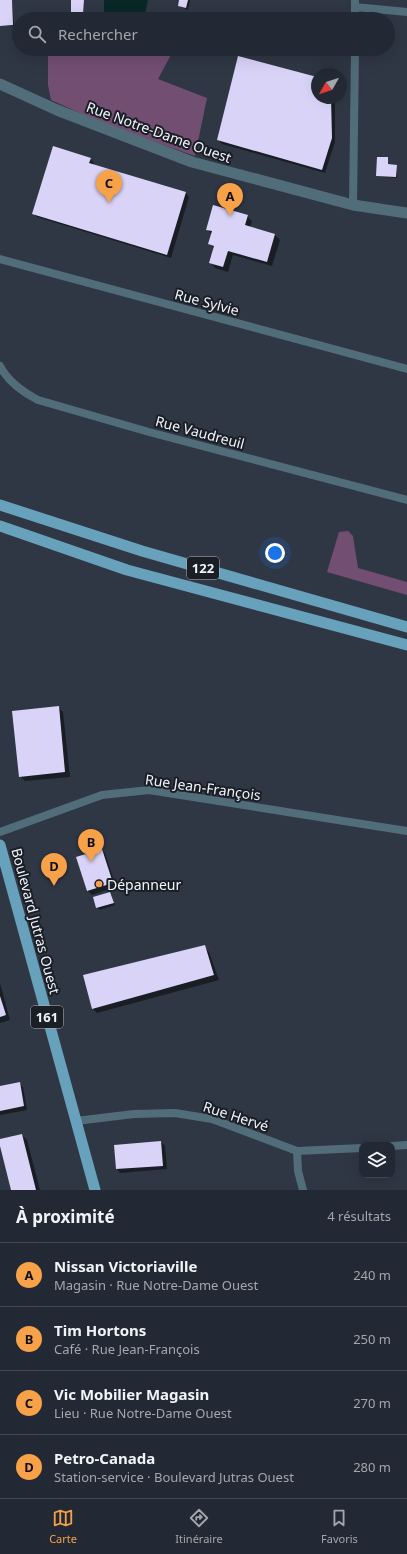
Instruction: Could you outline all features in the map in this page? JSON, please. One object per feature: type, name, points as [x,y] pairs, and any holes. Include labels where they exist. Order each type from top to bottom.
[{"type":"main road","name":"122","points":[[0,505],[142,551],[407,627]]},
{"type":"main road","name":"122","points":[[0,526],[127,570],[407,645]]},
{"type":"main road","name":"Boulevard Jutras Ouest","points":[[0,845],[95,1190]]},
{"type":"street","points":[[355,3],[407,12]]},
{"type":"street","points":[[353,205],[355,56]]},
{"type":"street","name":"Rue Notre-Dame Ouest","points":[[0,84],[57,110],[192,162],[353,205],[407,213]]},
{"type":"street","name":"Rue Sylvie","points":[[0,259],[407,369]]},
{"type":"street","name":"Rue Vaudreuil","points":[[0,366],[3,372],[22,391],[38,400],[149,432],[407,500]]},
{"type":"street","name":"Rue Jean-François","points":[[0,832],[102,795],[149,790],[407,831]]},
{"type":"street","name":"Rue Hervé","points":[[76,1121],[134,1114],[175,1113],[212,1119],[298,1151],[359,1148]]},
{"type":"street","points":[[395,1146],[407,1146]]},
{"type":"street","points":[[298,1151],[298,1171],[303,1190]]},
{"type":"shaded area","points":[[104,0],[148,0],[145,12],[104,12]]},
{"type":"shaded area","points":[[48,56],[170,56],[158,79],[207,98],[195,156],[107,125],[51,100],[48,85]]},
{"type":"shaded area","points":[[348,531],[353,536],[358,568],[407,582],[407,595],[327,572],[339,532]]},
{"type":"building","points":[[0,0],[12,0],[12,25],[0,26]]},
{"type":"building","points":[[71,0],[84,0],[83,12],[71,12]]},
{"type":"building","points":[[179,0],[188,0],[186,8],[178,6]]},
{"type":"building","points":[[238,56],[311,75],[311,104],[331,104],[332,138],[322,170],[217,140]]},
{"type":"building","points":[[53,146],[91,158],[89,163],[186,192],[167,255],[32,214]]},
{"type":"building","points":[[377,157],[388,157],[388,164],[397,165],[396,177],[376,176]]},
{"type":"building","points":[[213,205],[248,215],[245,225],[275,234],[267,262],[228,251],[223,267],[209,263],[214,246],[208,244],[212,231],[206,230]]},
{"type":"building","points":[[59,706],[65,772],[19,777],[12,711]]},
{"type":"building","points":[[102,849],[113,883],[87,891],[76,857]]},
{"type":"building","points":[[110,892],[114,903],[96,908],[93,897]]},
{"type":"building","points":[[205,945],[214,975],[92,1009],[83,975]]},
{"type":"building","points":[[0,996],[6,1015],[0,1017]]},
{"type":"building","points":[[20,1082],[24,1106],[0,1111],[0,1086]]},
{"type":"building","points":[[22,1134],[36,1190],[11,1190],[0,1146],[0,1139]]},
{"type":"building","points":[[161,1141],[163,1166],[116,1169],[114,1145]]},
{"type":"place","name":"Vic Mobilier Magasin","points":[[109,203]]},
{"type":"place","name":"Nissan Victoriaville","points":[[230,216]]},
{"type":"place","name":"Tim Hortons","points":[[91,862]]},
{"type":"place","name":"Dépanneur","points":[[99,884]]},
{"type":"place","name":"Petro-Canada","points":[[54,886]]}]
